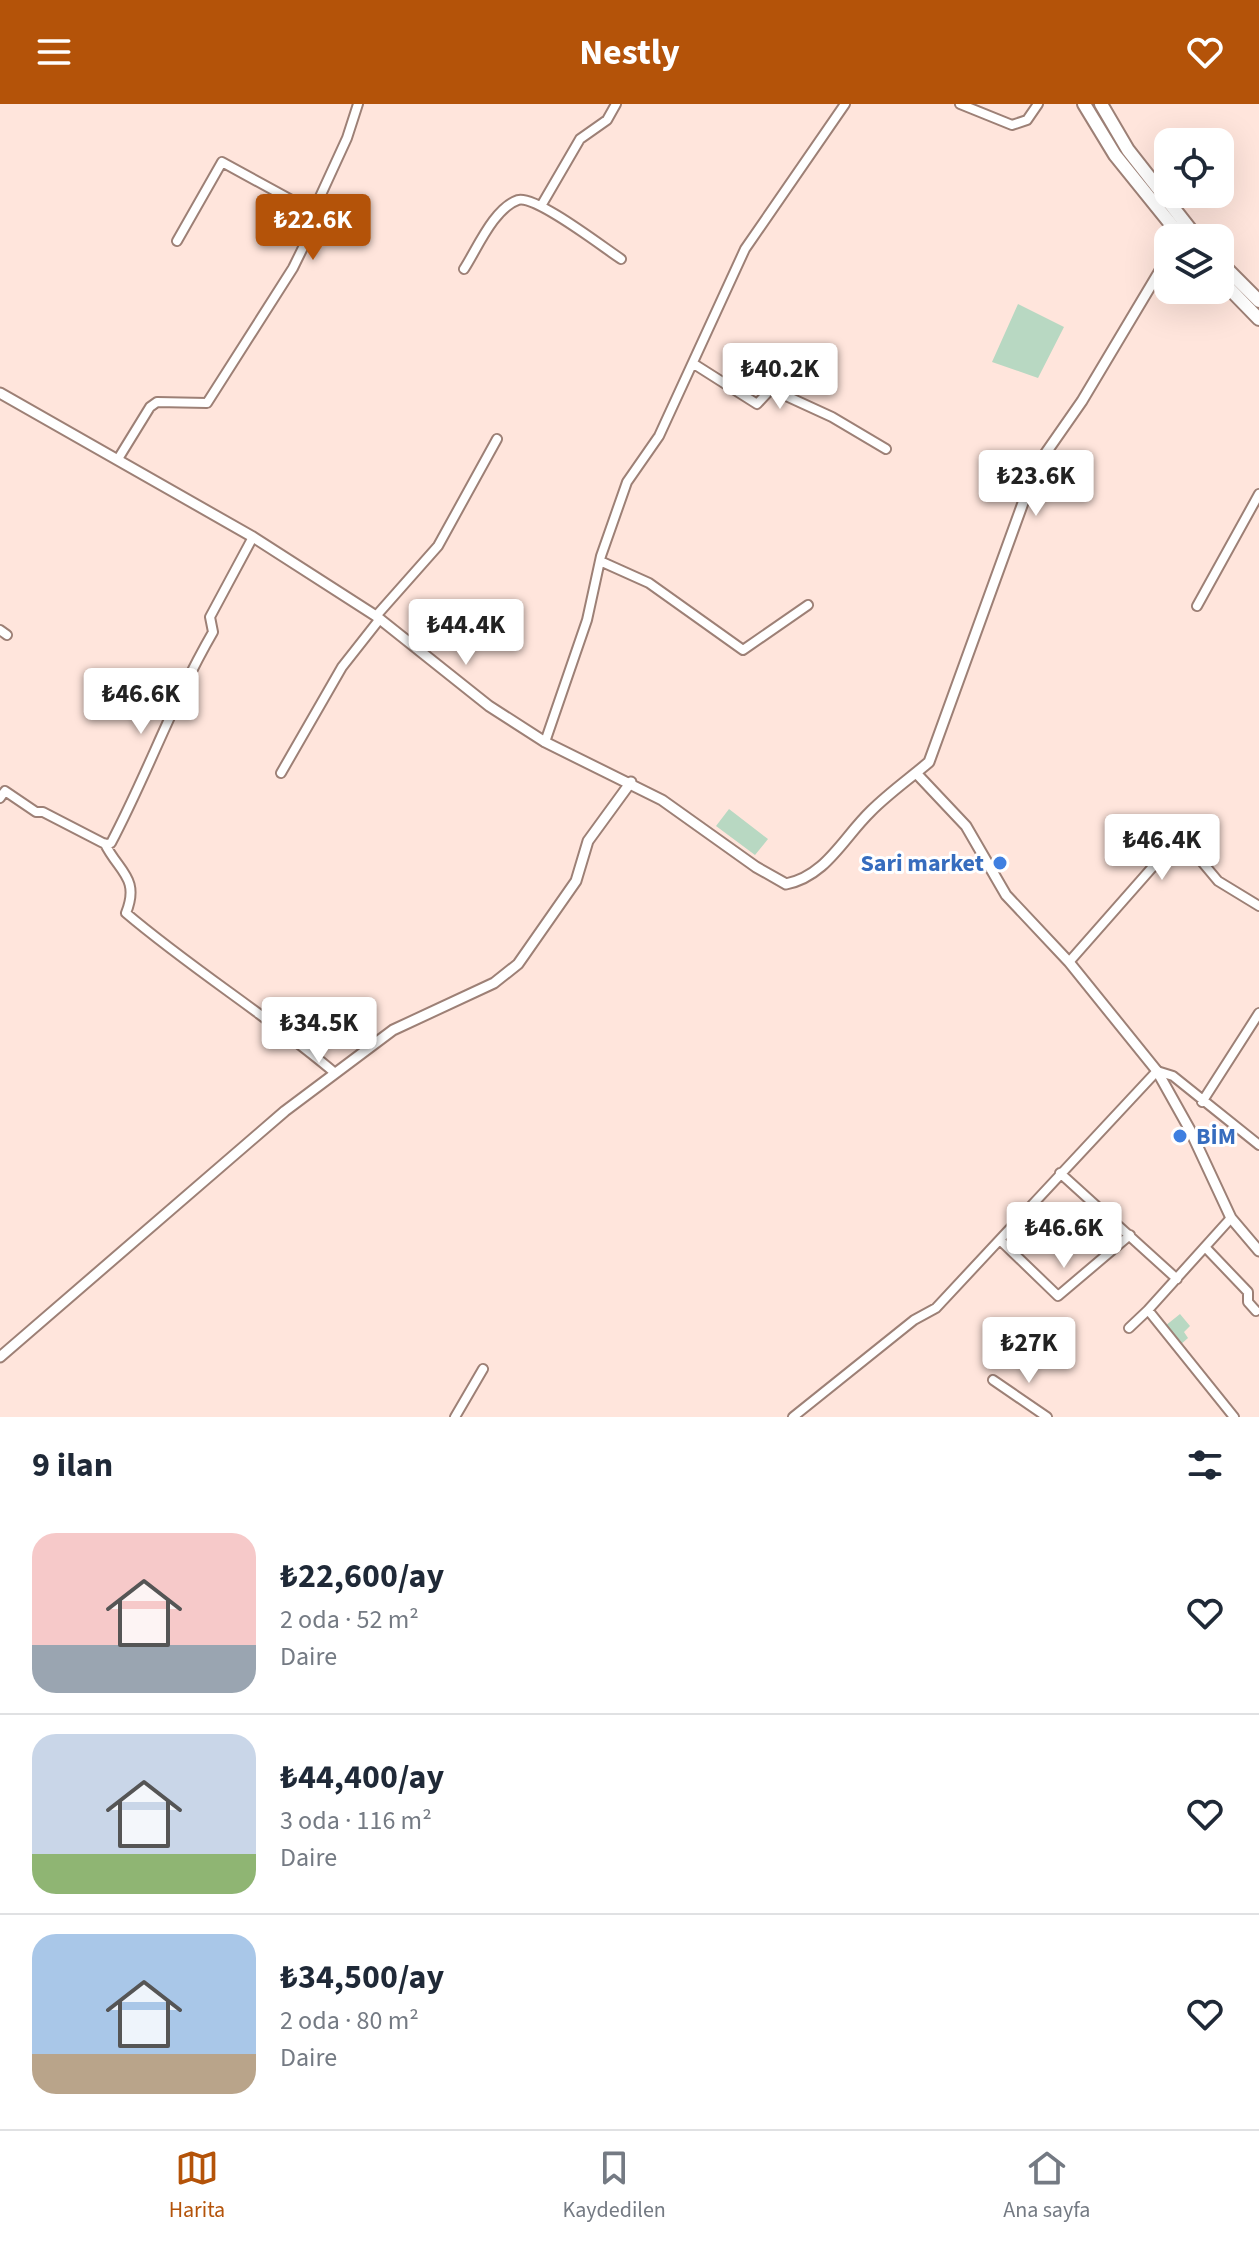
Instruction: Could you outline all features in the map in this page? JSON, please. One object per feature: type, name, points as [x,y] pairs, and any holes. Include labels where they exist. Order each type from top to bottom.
[{"type":"highway","points":[[1084,104],[1115,155],[1177,224]]},
{"type":"highway","points":[[1101,104],[1128,150],[1180,224]]},
{"type":"highway","points":[[1234,276],[1259,301]]},
{"type":"highway","points":[[1234,293],[1259,319]]},
{"type":"street","points":[[313,212],[347,138],[358,104]]},
{"type":"street","points":[[541,206],[580,139],[607,120],[616,104]]},
{"type":"street","points":[[545,742],[587,620],[600,561],[627,482],[659,436],[745,249],[845,104]]},
{"type":"street","points":[[960,104],[1012,125],[1027,120],[1038,104]]},
{"type":"street","points":[[118,459],[150,407],[157,402],[207,403],[293,268],[319,215],[222,162],[177,241]]},
{"type":"street","points":[[464,269],[497,218],[516,201],[523,199],[541,206],[621,259]]},
{"type":"street","points":[[0,393],[253,537],[377,618],[489,706],[545,742],[631,782],[786,884],[813,875],[900,783],[929,762],[1036,467],[1082,401],[1154,280]]},
{"type":"street","points":[[694,364],[757,404],[771,389],[832,417],[886,449]]},
{"type":"street","points":[[281,773],[342,667],[377,618],[438,546],[497,439]]},
{"type":"street","points":[[1197,606],[1259,494]]},
{"type":"street","points":[[105,844],[111,843],[134,799],[180,689],[213,632],[210,617],[253,537]]},
{"type":"street","points":[[600,561],[649,583],[743,650],[808,605]]},
{"type":"street","points":[[916,773],[966,826],[1006,895],[1069,962],[1157,1071],[1190,1130],[1231,1218],[1259,1251]]},
{"type":"street","points":[[0,1357],[109,1266],[173,1204],[335,1073],[393,1030],[494,983],[518,964],[568,893],[588,841],[631,782]]},
{"type":"street","points":[[0,798],[5,791],[36,812],[43,812],[105,844],[129,880],[132,897],[126,913],[195,970],[262,1014],[335,1073]]},
{"type":"street","points":[[1069,962],[1172,845],[1179,843],[1197,855],[1218,881],[1259,906]]},
{"type":"street","points":[[1202,1102],[1259,1013]]},
{"type":"street","points":[[1157,1071],[1173,1076],[1259,1145]]},
{"type":"street","points":[[793,1417],[914,1320],[936,1308],[1157,1071]]},
{"type":"street","points":[[1060,1173],[1177,1279]]},
{"type":"street","points":[[1129,1328],[1231,1218]]},
{"type":"street","points":[[1001,1241],[1058,1296],[1130,1235]]},
{"type":"street","points":[[1205,1247],[1248,1292],[1248,1302],[1256,1311]]},
{"type":"street","points":[[1148,1310],[1234,1417]]},
{"type":"street","points":[[455,1417],[483,1369]]},
{"type":"street","points":[[993,1380],[1047,1417]]},
{"type":"street","points":[[1028,1417],[1035,1409]]},
{"type":"green space","points":[[1018,304],[1064,327],[1038,378],[992,362]]},
{"type":"green space","points":[[729,809],[768,839],[755,855],[716,826]]},
{"type":"green space","points":[[1180,1314],[1190,1326],[1184,1332],[1188,1338],[1180,1345],[1165,1326]]},
{"type":"place","name":"Sari market","points":[[1000,863]]},
{"type":"place","name":"BİM","points":[[1180,1136]]}]
